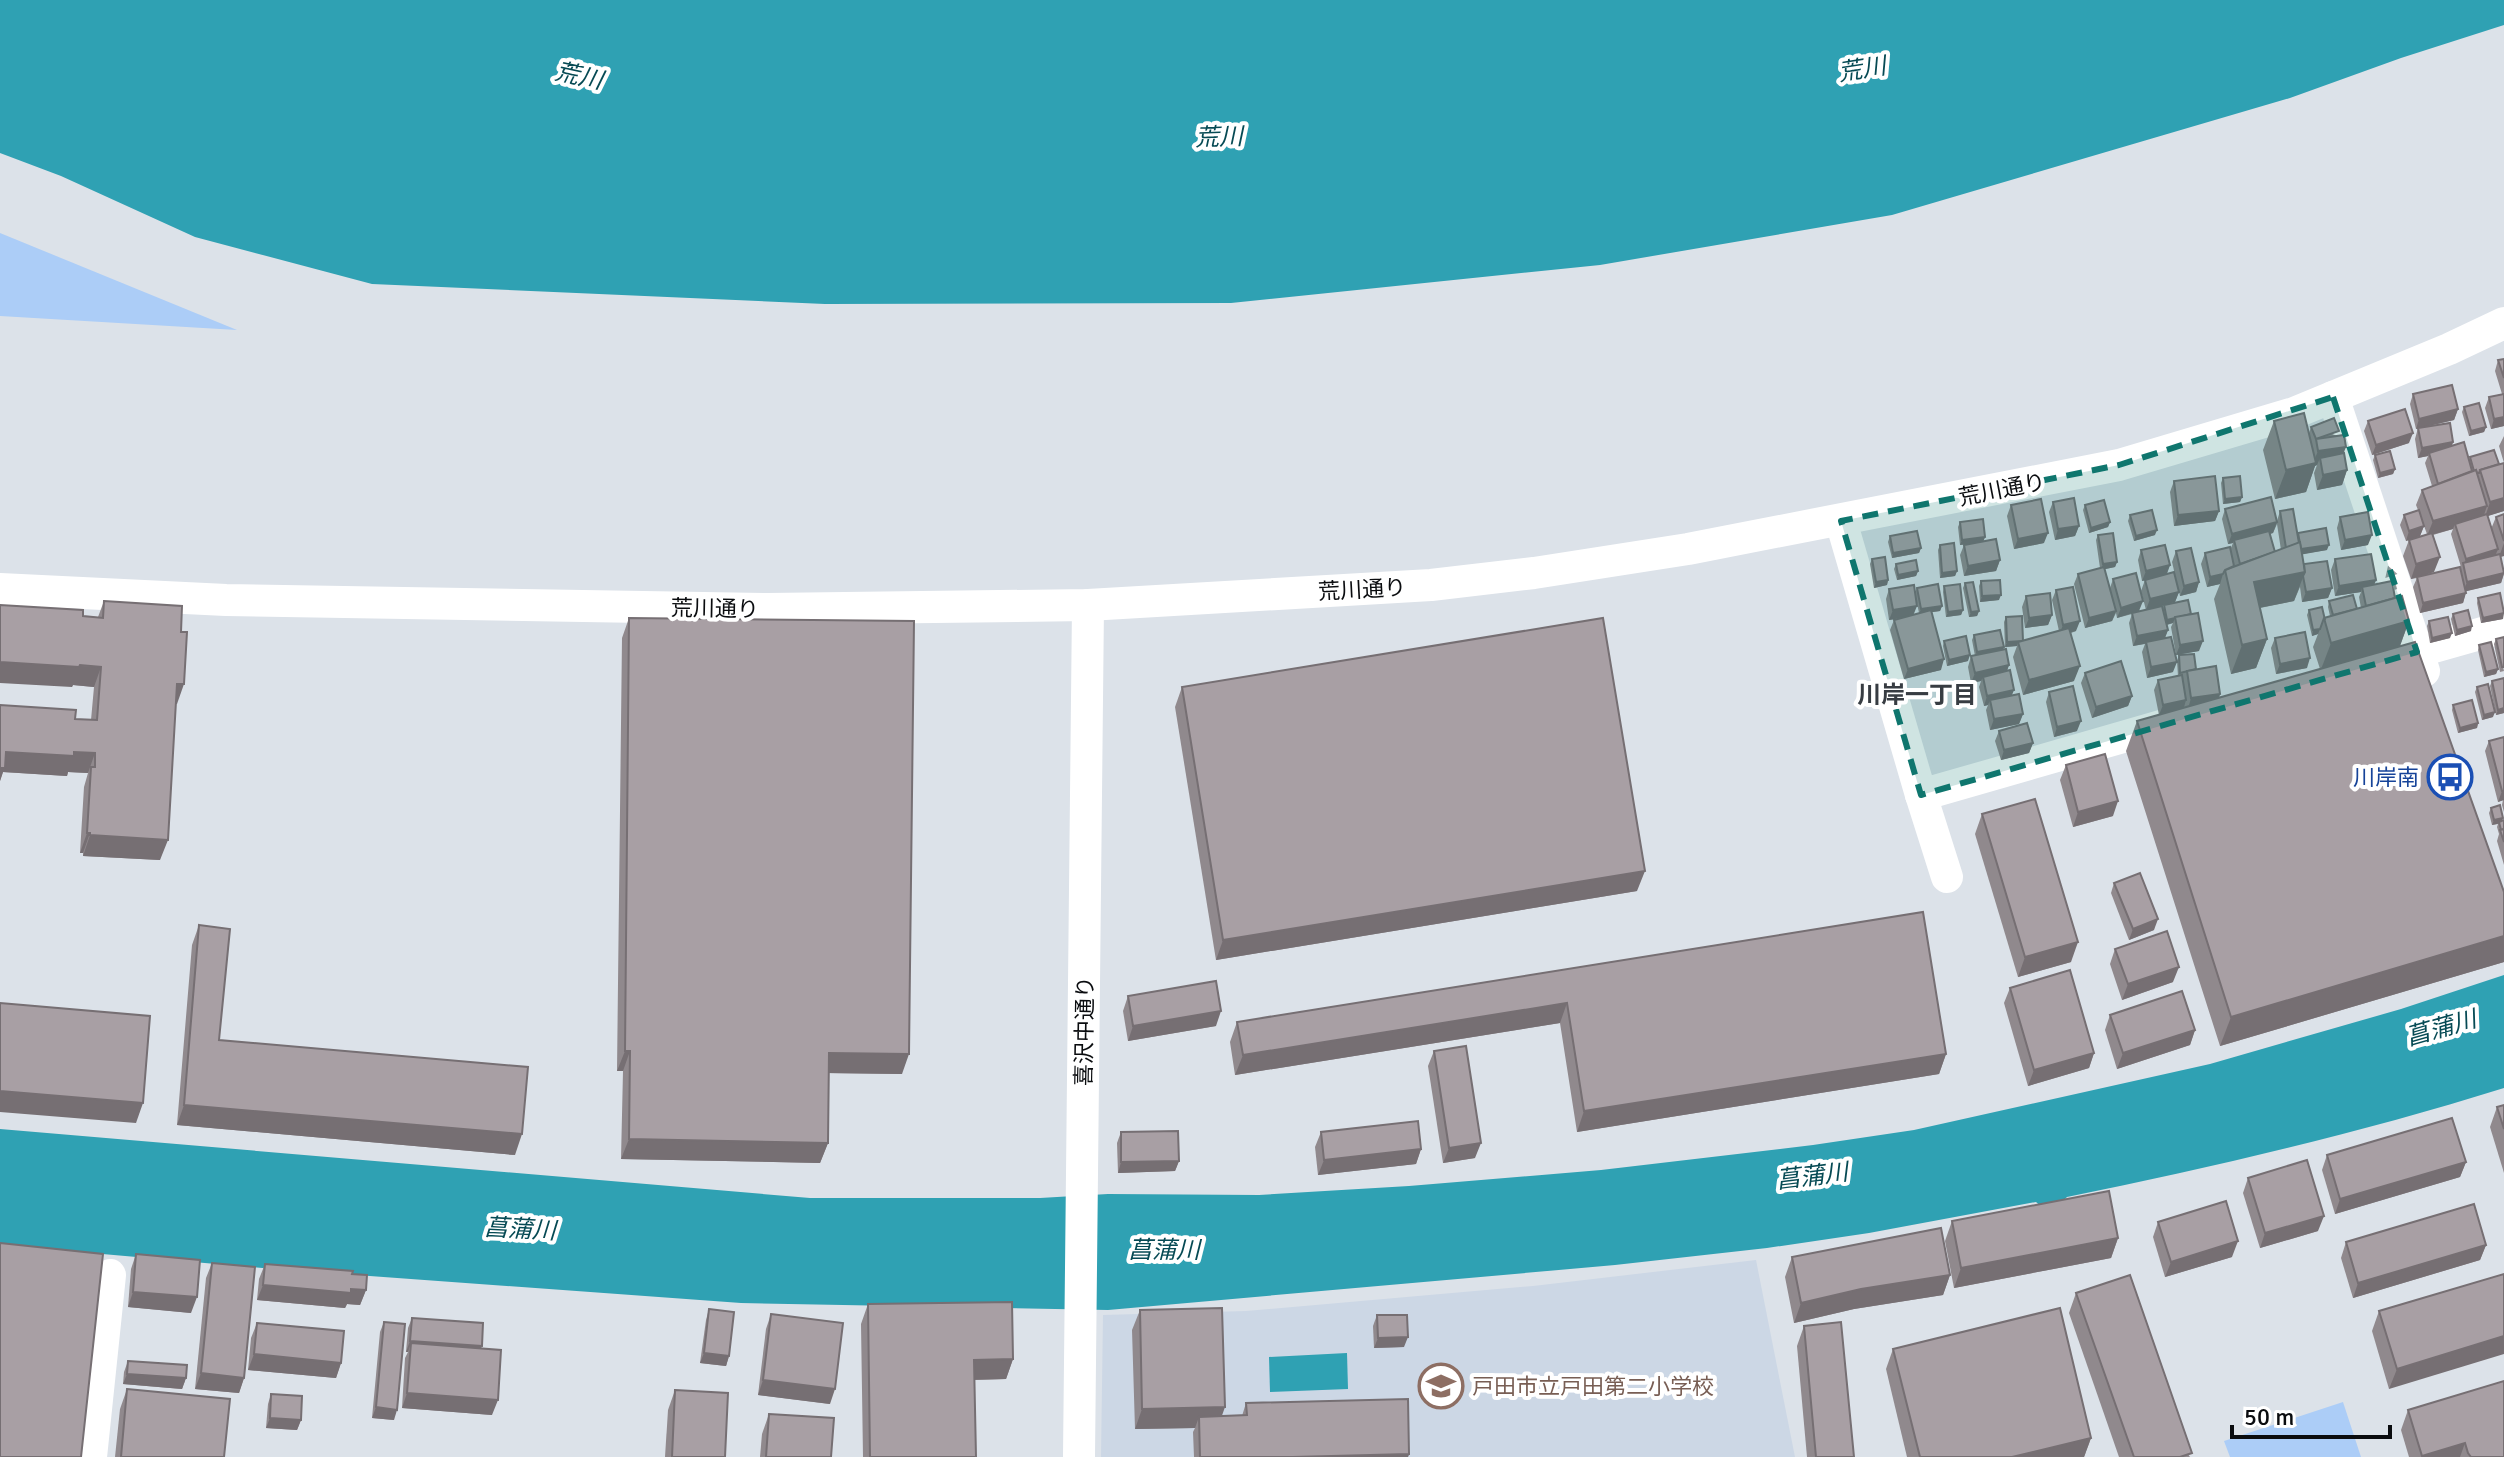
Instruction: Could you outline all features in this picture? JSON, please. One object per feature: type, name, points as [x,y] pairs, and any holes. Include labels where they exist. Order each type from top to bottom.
[{"type":"street","name":"荒川通り","points":[[0,589],[184,597],[768,609],[1088,605],[1431,585],[1626,559],[1841,521],[2119,465],[2294,413],[2504,323]]},
{"type":"street","points":[[2333,397],[2431,695]]},
{"type":"street","points":[[1841,521],[1947,877]]},
{"type":"street","name":"喜沢中通り","points":[[1079,1457],[1088,605]]},
{"type":"street","points":[[2342,673],[2504,627]]},
{"type":"street","points":[[1921,795],[2206,713]]},
{"type":"street","points":[[91,1457],[110,1275]]},
{"type":"highlighted area","points":[[2333,397],[2417,652],[1921,795],[1841,521],[2119,465]]},
{"type":"shaded area","points":[[0,233],[237,330],[0,316]]},
{"type":"shaded area","name":"戸田市立戸田第二小学校","points":[[1756,1260],[1795,1457],[1101,1457],[1103,1315],[1246,1311],[1533,1286]]},
{"type":"shaded area","points":[[2343,1402],[2361,1457],[2230,1457],[2224,1441]]},
{"type":"water","name":"荒川","points":[[0,0],[2504,0],[2504,25],[2290,98],[1892,215],[1600,265],[1231,303],[825,304],[372,284],[195,237],[61,176],[0,153]]},
{"type":"water","name":"菖蒲川","points":[[2504,975],[2504,1088],[2287,1148],[2067,1197],[2057,1207],[2044,1209],[2036,1202],[1869,1233],[1615,1265],[1108,1310],[741,1303],[274,1269],[0,1245],[0,1129],[810,1198],[1259,1195],[1409,1186],[1601,1170],[1914,1130],[2210,1064],[2401,1009]]},
{"type":"water","points":[[1347,1353],[1348,1389],[1270,1392],[1269,1357]]},
{"type":"building","points":[[2504,359],[2504,378],[2498,360]]},
{"type":"building","points":[[2452,385],[2458,409],[2419,419],[2413,394]]},
{"type":"building","points":[[2504,394],[2504,417],[2494,419],[2489,397]]},
{"type":"building","points":[[2479,403],[2486,427],[2471,431],[2464,407]]},
{"type":"building","points":[[2405,409],[2413,433],[2376,445],[2368,421]]},
{"type":"building","points":[[2304,413],[2316,463],[2286,470],[2274,421]]},
{"type":"building","points":[[2334,418],[2339,431],[2316,439],[2311,427]]},
{"type":"building","points":[[2450,423],[2453,442],[2422,448],[2418,428]]},
{"type":"building","points":[[2344,435],[2346,447],[2318,451],[2316,439]]},
{"type":"building","points":[[2464,442],[2472,471],[2438,484],[2429,453]]},
{"type":"building","points":[[2494,450],[2499,464],[2479,473],[2474,471],[2470,457]]},
{"type":"building","points":[[2390,451],[2395,469],[2380,473],[2375,455]]},
{"type":"building","points":[[2344,453],[2347,470],[2323,475],[2320,458]]},
{"type":"building","points":[[2504,463],[2504,498],[2490,502],[2480,470]]},
{"type":"building","points":[[2476,470],[2487,506],[2433,521],[2422,490]]},
{"type":"building","points":[[2215,476],[2219,511],[2178,515],[2174,481]]},
{"type":"building","points":[[2240,476],[2242,497],[2225,499],[2223,478]]},
{"type":"building","points":[[2271,497],[2277,522],[2232,534],[2225,509]]},
{"type":"building","points":[[2074,498],[2079,526],[2058,529],[2053,502]]},
{"type":"building","points":[[2041,499],[2048,533],[2018,539],[2011,505]]},
{"type":"building","points":[[2104,500],[2110,522],[2091,528],[2085,505]]},
{"type":"building","points":[[2293,509],[2299,543],[2286,548],[2280,511]]},
{"type":"building","points":[[2152,510],[2157,530],[2136,536],[2130,515]]},
{"type":"building","points":[[2419,510],[2424,526],[2409,531],[2404,515]]},
{"type":"building","points":[[2368,512],[2372,535],[2345,540],[2340,517]]},
{"type":"building","points":[[2487,514],[2498,549],[2466,559],[2455,524]]},
{"type":"building","points":[[2504,514],[2504,541],[2496,517]]},
{"type":"building","points":[[1983,519],[1985,537],[1962,540],[1960,522]]},
{"type":"building","points":[[2326,528],[2329,545],[2301,549],[2298,533]]},
{"type":"building","points":[[1917,531],[1921,548],[1893,553],[1890,536]]},
{"type":"building","points":[[2269,531],[2275,552],[2240,564],[2234,540]]},
{"type":"building","points":[[2113,533],[2117,562],[2103,564],[2098,535]]},
{"type":"building","points":[[2432,533],[2440,557],[2416,564],[2409,540]]},
{"type":"building","points":[[1996,539],[2000,560],[1968,566],[1964,545]]},
{"type":"building","points":[[2300,542],[2305,572],[2254,582],[2267,639],[2242,645],[2225,570]]},
{"type":"building","points":[[1954,543],[1957,571],[1942,573],[1940,545]]},
{"type":"building","points":[[2165,545],[2170,565],[2146,571],[2141,550]]},
{"type":"building","points":[[2230,547],[2234,566],[2223,574],[2210,577],[2205,553]]},
{"type":"building","points":[[2191,548],[2199,582],[2184,586],[2176,551]]},
{"type":"building","points":[[2371,554],[2376,580],[2339,586],[2335,559]]},
{"type":"building","points":[[2500,554],[2504,573],[2467,582],[2463,563]]},
{"type":"building","points":[[1885,557],[1888,580],[1876,582],[1872,559]]},
{"type":"building","points":[[1916,560],[1918,571],[1898,575],[1896,564]]},
{"type":"building","points":[[2327,561],[2332,588],[2306,592],[2304,564]]},
{"type":"building","points":[[2104,567],[2116,611],[2089,618],[2078,574]]},
{"type":"building","points":[[2460,567],[2466,593],[2423,603],[2417,577]]},
{"type":"building","points":[[2174,572],[2179,592],[2150,599],[2145,580]]},
{"type":"building","points":[[2136,573],[2143,601],[2121,608],[2113,579]]},
{"type":"building","points":[[2000,580],[2001,595],[1982,596],[1981,581]]},
{"type":"building","points":[[2392,581],[2395,598],[2366,606],[2362,587]]},
{"type":"building","points":[[1973,582],[1979,611],[1971,612],[1965,583]]},
{"type":"building","points":[[1938,584],[1942,606],[1921,609],[1917,588]]},
{"type":"building","points":[[1960,584],[1963,610],[1948,612],[1944,586]]},
{"type":"building","points":[[1914,585],[1917,606],[1893,610],[1889,589]]},
{"type":"building","points":[[2073,587],[2080,621],[2063,625],[2056,590]]},
{"type":"building","points":[[2050,593],[2052,615],[2029,618],[2026,596]]},
{"type":"building","points":[[2500,593],[2504,613],[2483,618],[2478,598]]},
{"type":"building","points":[[2353,595],[2357,609],[2333,615],[2329,601]]},
{"type":"building","points":[[2402,596],[2409,621],[2331,643],[2324,618]]},
{"type":"building","points":[[2188,600],[2191,614],[2167,620],[2164,605]]},
{"type":"building","points":[[104,601],[182,606],[181,632],[187,632],[184,684],[177,684],[168,840],[87,833],[91,767],[95,767],[95,753],[74,752],[74,756],[6,752],[5,768],[0,768],[0,705],[76,710],[75,719],[97,720],[101,667],[0,662],[0,605],[83,610],[83,616],[103,618]]},
{"type":"building","points":[[2162,606],[2168,630],[2137,636],[2132,613]]},
{"type":"building","points":[[2322,607],[2325,620],[2320,629],[2313,630],[2309,610]]},
{"type":"building","points":[[1931,610],[1944,659],[1908,669],[1894,620]]},
{"type":"building","points":[[2468,610],[2472,626],[2457,630],[2453,614]]},
{"type":"building","points":[[2198,613],[2203,641],[2180,645],[2175,617]]},
{"type":"building","points":[[2022,616],[2023,641],[2007,642],[2006,617]]},
{"type":"building","points":[[2448,617],[2452,633],[2432,638],[2429,621]]},
{"type":"building","points":[[629,618],[914,621],[909,1054],[829,1053],[828,1143],[629,1139],[630,1051],[625,1051]]},
{"type":"building","points":[[1603,618],[1645,871],[1223,940],[1182,687]]},
{"type":"building","points":[[2069,628],[2080,666],[2029,680],[2018,642]]},
{"type":"building","points":[[2000,630],[2004,647],[1977,652],[1974,635]]},
{"type":"building","points":[[2305,632],[2310,658],[2280,664],[2275,638]]},
{"type":"building","points":[[1966,636],[1970,655],[1949,660],[1944,641]]},
{"type":"building","points":[[2171,637],[2177,662],[2151,667],[2146,642]]},
{"type":"building","points":[[2504,637],[2504,667],[2502,667],[2496,639]]},
{"type":"building","points":[[2415,642],[2504,892],[2504,936],[2231,1017],[2137,721]]},
{"type":"building","points":[[2491,642],[2498,669],[2486,672],[2479,645]]},
{"type":"building","points":[[2006,649],[2009,665],[1975,673],[1971,656]]},
{"type":"building","points":[[2194,654],[2196,669],[2180,673],[2179,655]]},
{"type":"building","points":[[2121,661],[2132,696],[2096,707],[2085,673]]},
{"type":"building","points":[[2216,666],[2220,694],[2191,698],[2187,671]]},
{"type":"building","points":[[2010,670],[2014,690],[1987,696],[1983,677]]},
{"type":"building","points":[[2182,675],[2186,700],[2163,705],[2158,680]]},
{"type":"building","points":[[2504,678],[2504,708],[2498,710],[2492,681]]},
{"type":"building","points":[[2488,684],[2495,712],[2484,715],[2477,687]]},
{"type":"building","points":[[2073,686],[2081,721],[2057,727],[2049,692]]},
{"type":"building","points":[[2019,694],[2023,714],[1994,719],[1990,700]]},
{"type":"building","points":[[2472,700],[2478,723],[2460,728],[2453,705]]},
{"type":"building","points":[[2027,723],[2033,743],[2004,750],[1999,731]]},
{"type":"building","points":[[2504,737],[2504,791],[2502,791],[2489,741]]},
{"type":"building","points":[[2105,754],[2118,801],[2078,812],[2066,765]]},
{"type":"building","points":[[2035,799],[2078,942],[2025,957],[1982,814]]},
{"type":"building","points":[[2500,805],[2503,818],[2494,820],[2491,808]]},
{"type":"building","points":[[2140,873],[2158,919],[2133,929],[2114,883]]},
{"type":"building","points":[[1923,912],[1946,1054],[1584,1111],[1567,1003],[1243,1055],[1237,1022]]},
{"type":"building","points":[[199,925],[230,929],[219,1040],[528,1067],[522,1134],[184,1105]]},
{"type":"building","points":[[2167,931],[2179,967],[2128,984],[2115,949]]},
{"type":"building","points":[[2070,970],[2094,1053],[2034,1070],[2010,988]]},
{"type":"building","points":[[1216,981],[1221,1011],[1133,1026],[1128,996]]},
{"type":"building","points":[[2182,991],[2195,1030],[2123,1053],[2110,1015]]},
{"type":"building","points":[[0,1003],[150,1016],[143,1103],[0,1091]]},
{"type":"building","points":[[1466,1046],[1481,1143],[1449,1148],[1434,1051]]},
{"type":"building","points":[[2504,1105],[2504,1129],[2497,1107]]},
{"type":"building","points":[[2452,1118],[2466,1162],[2340,1199],[2327,1155]]},
{"type":"building","points":[[1418,1121],[1421,1149],[1324,1160],[1321,1132]]},
{"type":"building","points":[[1178,1131],[1179,1161],[1121,1162],[1121,1132]]},
{"type":"building","points":[[2307,1160],[2324,1216],[2265,1233],[2248,1178]]},
{"type":"building","points":[[2109,1191],[2118,1238],[1961,1268],[1952,1221]]},
{"type":"building","points":[[2226,1201],[2238,1241],[2171,1262],[2158,1222]]},
{"type":"building","points":[[2474,1204],[2486,1245],[2358,1283],[2346,1242]]},
{"type":"building","points":[[1941,1228],[1950,1275],[1861,1289],[1801,1303],[1792,1257]]},
{"type":"building","points":[[0,1243],[103,1254],[81,1457],[0,1457]]},
{"type":"building","points":[[136,1254],[200,1260],[197,1297],[133,1292]]},
{"type":"building","points":[[212,1263],[255,1267],[244,1378],[201,1373]]},
{"type":"building","points":[[265,1264],[353,1271],[352,1274],[367,1275],[366,1290],[351,1289],[351,1293],[263,1285]]},
{"type":"building","points":[[2504,1274],[2504,1336],[2397,1369],[2379,1311]]},
{"type":"building","points":[[2130,1275],[2192,1453],[2180,1457],[2134,1457],[2076,1293]]},
{"type":"building","points":[[1012,1302],[1013,1359],[974,1360],[976,1457],[870,1457],[868,1304]]},
{"type":"building","points":[[1222,1308],[1225,1407],[1142,1409],[1140,1310]]},
{"type":"building","points":[[2060,1308],[2091,1438],[2012,1457],[1920,1457],[1893,1349]]},
{"type":"building","points":[[709,1309],[734,1312],[729,1356],[704,1353]]},
{"type":"building","points":[[771,1314],[843,1323],[835,1389],[763,1380]]},
{"type":"building","points":[[1377,1315],[1407,1315],[1408,1337],[1378,1338]]},
{"type":"building","points":[[412,1318],[483,1323],[482,1346],[410,1341]]},
{"type":"building","points":[[384,1322],[405,1324],[397,1410],[376,1407]]},
{"type":"building","points":[[1841,1322],[1854,1457],[1816,1457],[1804,1326]]},
{"type":"building","points":[[257,1323],[344,1331],[341,1363],[254,1354]]},
{"type":"building","points":[[411,1343],[501,1350],[498,1400],[407,1393]]},
{"type":"building","points":[[128,1361],[187,1365],[186,1378],[127,1374]]},
{"type":"building","points":[[2504,1381],[2504,1457],[2471,1457],[2465,1443],[2422,1456],[2408,1410]]},
{"type":"building","points":[[127,1389],[230,1399],[224,1457],[121,1457]]},
{"type":"building","points":[[675,1390],[728,1393],[725,1457],[672,1457]]},
{"type":"building","points":[[271,1394],[302,1396],[301,1420],[270,1418]]},
{"type":"building","points":[[1408,1399],[1409,1454],[1200,1457],[1199,1417],[1247,1415],[1246,1403]]},
{"type":"building","points":[[769,1414],[834,1418],[831,1457],[766,1457]]},
{"type":"place","name":"川岸南","points":[[2450,777]]},
{"type":"place","name":"戸田市立戸田第二小学校","points":[[1441,1386]]},
{"type":"district","name":"川岸一丁目","points":[[1917,695]]}]
